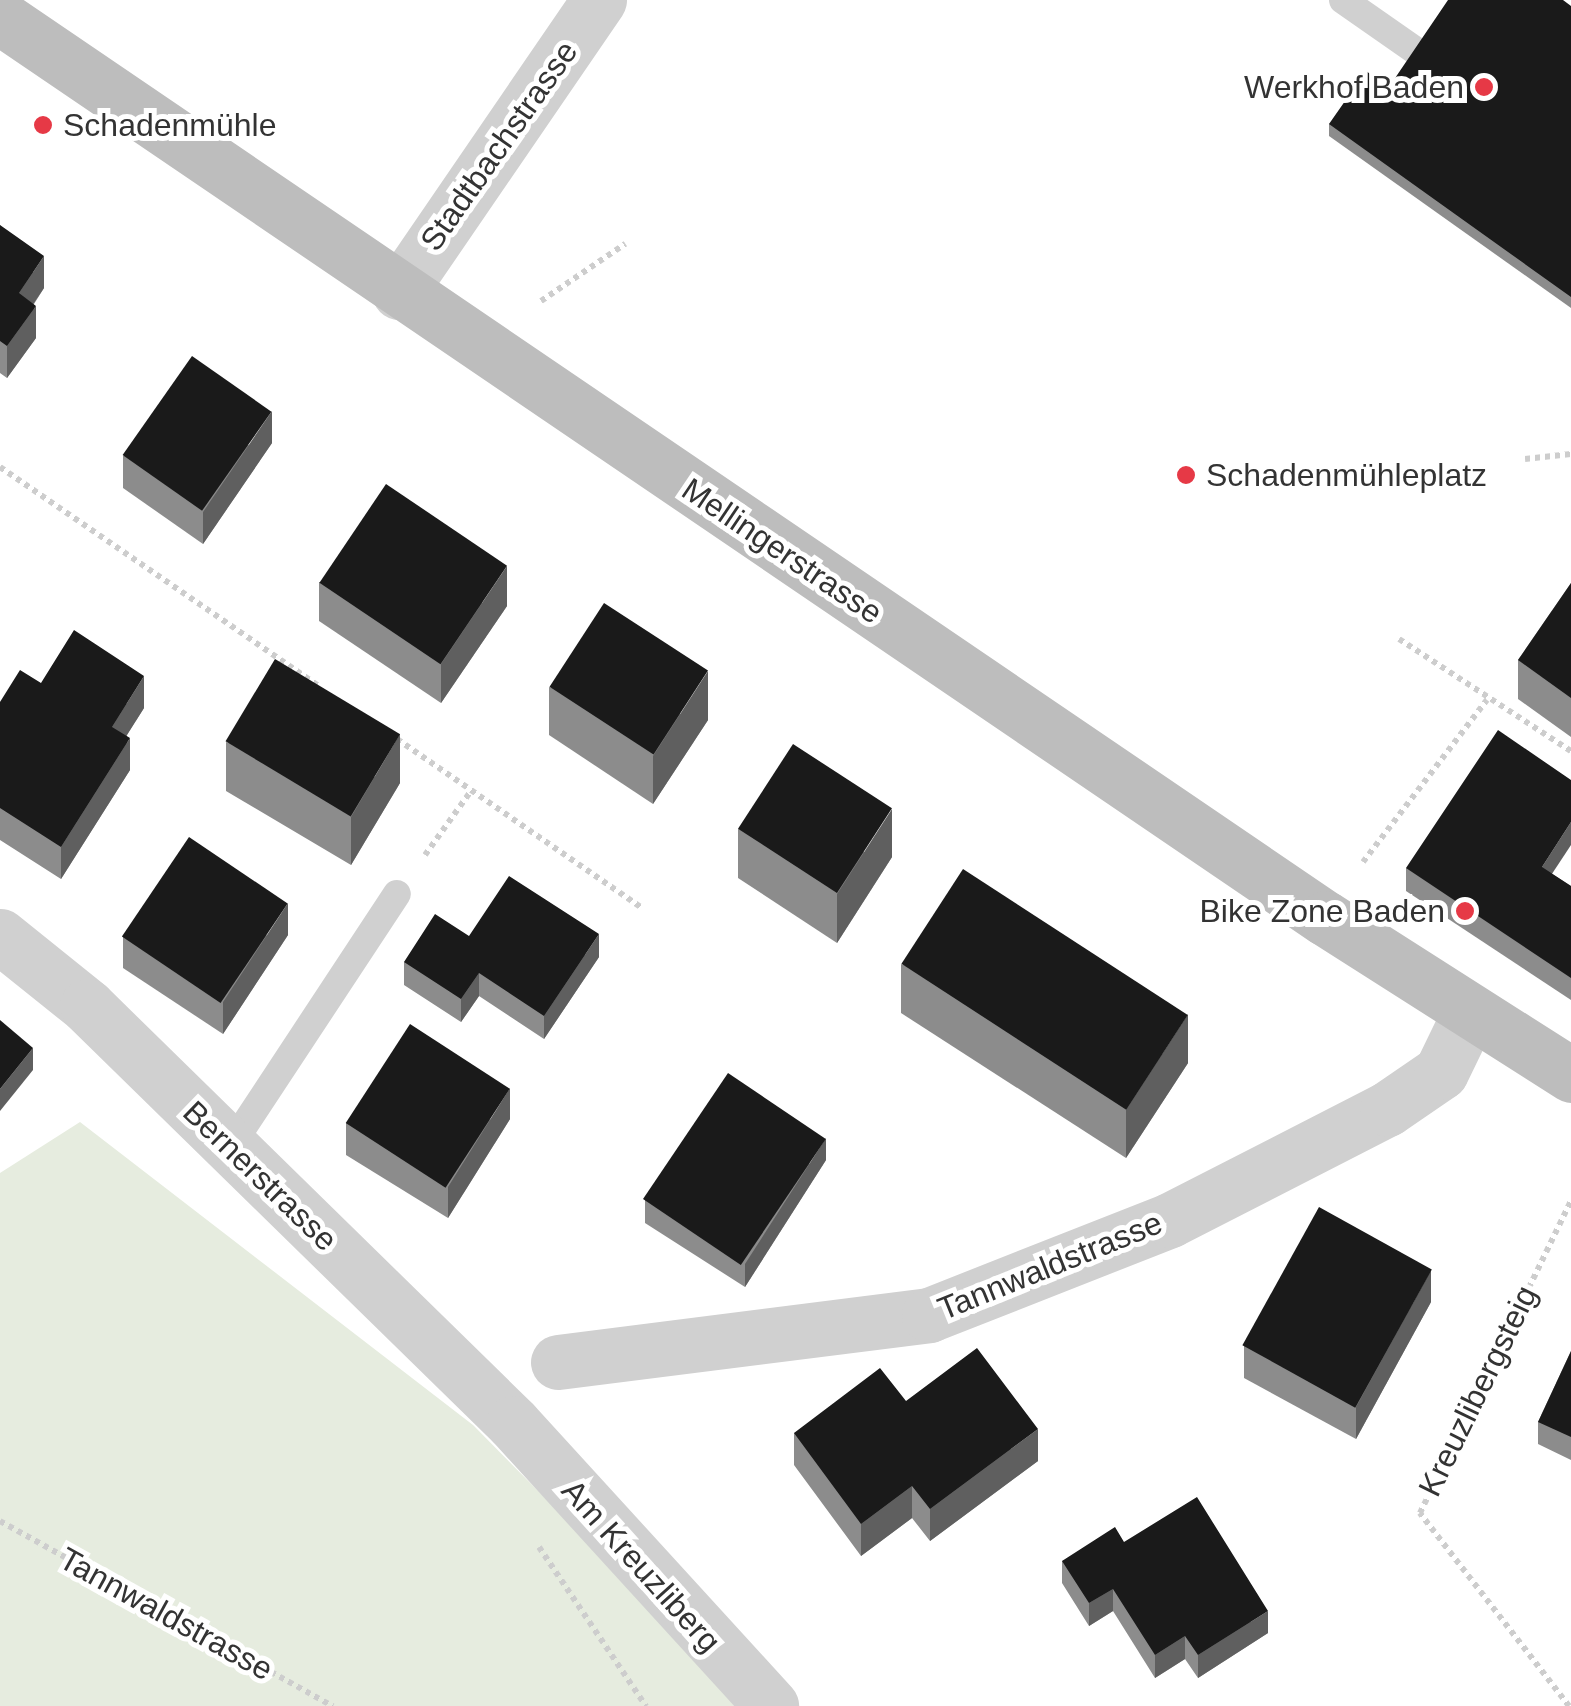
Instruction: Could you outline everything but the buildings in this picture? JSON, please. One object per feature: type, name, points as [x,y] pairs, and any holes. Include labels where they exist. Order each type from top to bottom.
[{"type":"main road","name":"Mellingerstrasse","points":[[0,17],[399,292],[1470,1012],[1571,1075]]},
{"type":"street","name":"Stadtbachstrasse","points":[[399,292],[599,0]]},
{"type":"street","name":"Bernerstrasse","points":[[0,936],[230,1147],[513,1423]]},
{"type":"street","name":"Tannwaldstrasse","points":[[558,1362],[929,1316],[1170,1220],[1387,1109],[1441,1072],[1470,1012]]},
{"type":"street","name":"Am Kreuzliberg","points":[[513,1423],[771,1706]]},
{"type":"lane","points":[[1344,0],[1474,90]]},
{"type":"lane","points":[[230,1147],[396,894]]},
{"type":"path","points":[[541,301],[624,244]]},
{"type":"path","points":[[1525,459],[1571,454]]},
{"type":"path","points":[[0,467],[325,690]]},
{"type":"path","points":[[1399,638],[1487,700],[1571,751]]},
{"type":"path","points":[[1364,862],[1487,700]]},
{"type":"path","points":[[390,735],[644,909]]},
{"type":"path","points":[[396,894],[471,791]]},
{"type":"path","name":"Kreuzlibergsteig","points":[[1569,1706],[1420,1513],[1571,1200]]},
{"type":"path","name":"Tannwaldstrasse","points":[[0,1521],[333,1706]]},
{"type":"shaded area","points":[[80,1122],[473,1425],[751,1706],[0,1706],[0,1173]]},
{"type":"place","name":"Werkhof Baden","points":[[1484,87]]},
{"type":"place","name":"Schadenmühle","points":[[43,125]]},
{"type":"place","name":"Schadenmühleplatz","points":[[1186,475]]},
{"type":"place","name":"Bike Zone Baden","points":[[1465,911]]}]
